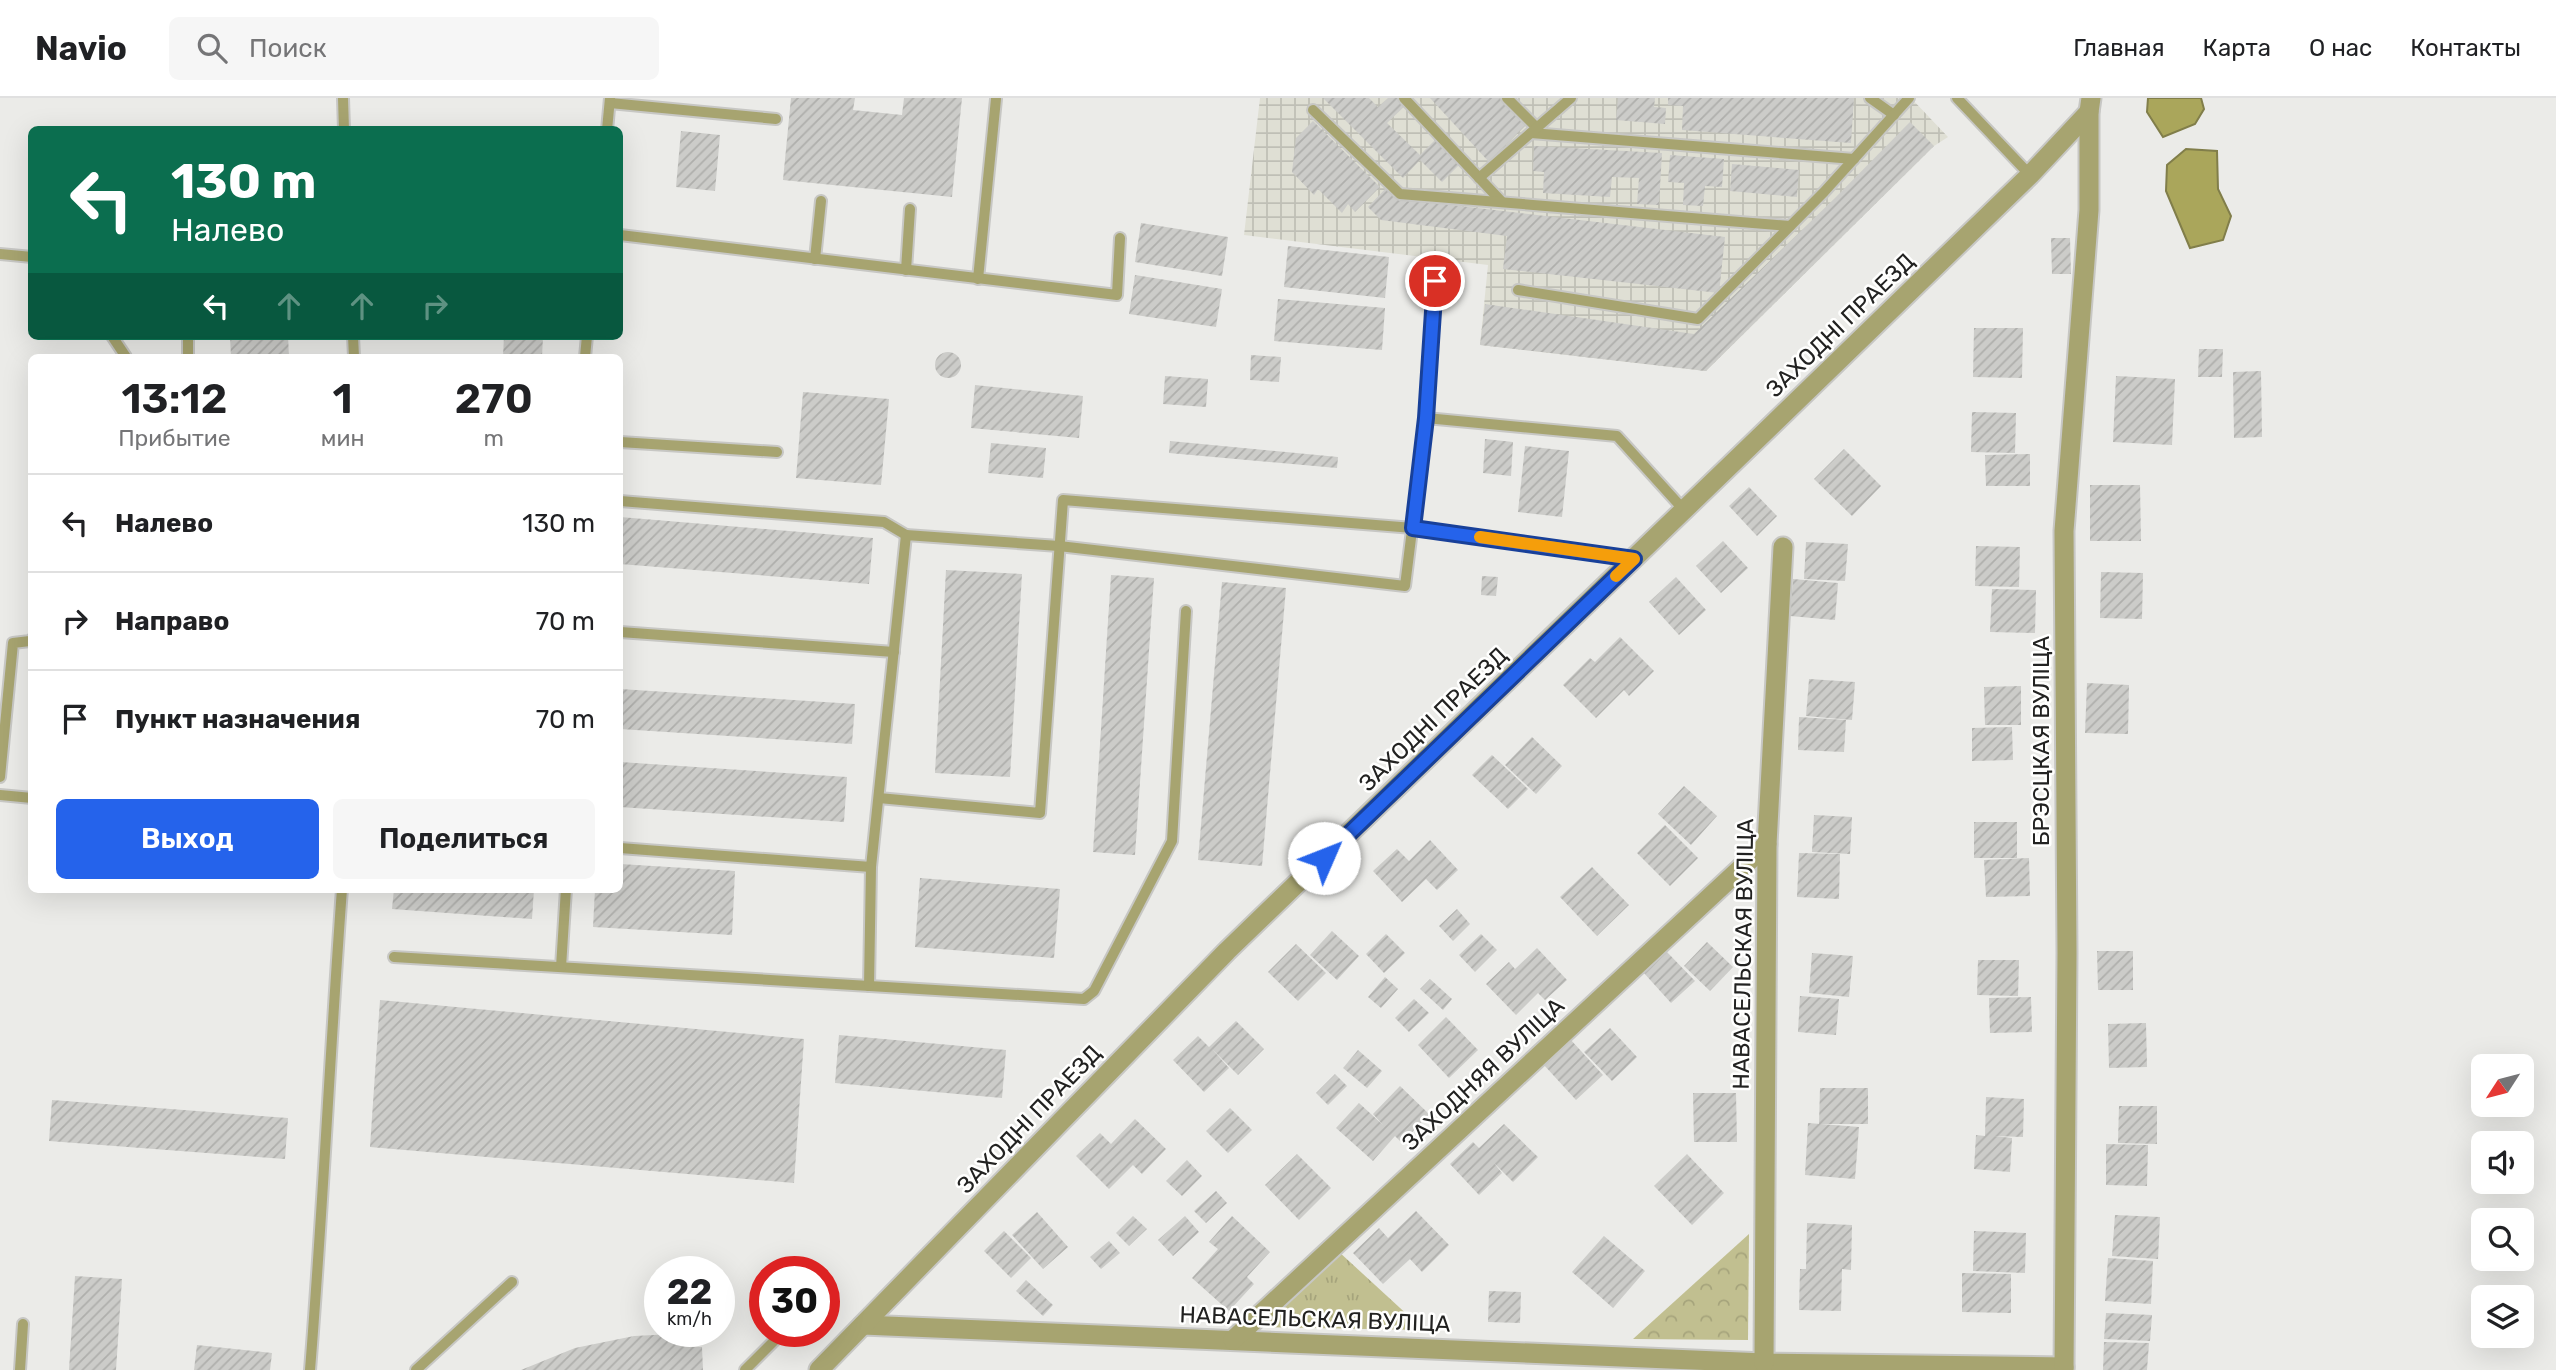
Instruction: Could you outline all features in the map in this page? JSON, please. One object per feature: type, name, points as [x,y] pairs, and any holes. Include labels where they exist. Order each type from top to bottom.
[{"type":"street","name":"ЗАХОДНІ ПРАЕЗД","points":[[820,1370],[1227,951],[2030,175],[2090,105]]},
{"type":"street","name":"БРЭСЦКАЯ ВУЛІЦА","points":[[2064,1369],[2067,953],[2064,531],[2089,211],[2090,105]]},
{"type":"street","name":"НАВАСЕЛЬСКАЯ ВУЛІЦА","points":[[1764,1363],[1767,844],[1783,547]]},
{"type":"street","name":"ЗАХОДНЯЯ ВУЛІЦА","points":[[1233,1340],[1767,844]]},
{"type":"street","name":"НАВАСЕЛЬСКАЯ ВУЛІЦА","points":[[863,1325],[1764,1363],[2064,1369]]},
{"type":"lane","points":[[343,98],[344,126]]},
{"type":"lane","points":[[1404,98],[1501,201]]},
{"type":"lane","points":[[1507,98],[1534,130],[1854,159]]},
{"type":"lane","points":[[1479,178],[1571,98]]},
{"type":"lane","points":[[1870,98],[1894,115]]},
{"type":"lane","points":[[1518,290],[1698,318],[1790,226],[1909,98]]},
{"type":"lane","points":[[1957,98],[2030,175]]},
{"type":"lane","points":[[978,279],[996,99]]},
{"type":"lane","points":[[607,126],[610,101],[776,119]]},
{"type":"lane","points":[[1313,110],[1400,194],[1790,226]]},
{"type":"lane","points":[[815,259],[821,201]]},
{"type":"lane","points":[[906,270],[910,209]]},
{"type":"lane","points":[[623,235],[1117,295],[1120,238]]},
{"type":"lane","points":[[0,254],[28,257]]},
{"type":"lane","points":[[623,500],[884,522],[906,535],[1059,546],[1405,586],[1426,418],[1435,281]]},
{"type":"lane","points":[[1426,418],[1617,436],[1684,510]]},
{"type":"lane","points":[[623,442],[777,452]]},
{"type":"lane","points":[[879,798],[1040,813],[1063,500],[1413,528],[1634,559]]},
{"type":"lane","points":[[869,986],[871,867],[906,535]]},
{"type":"lane","points":[[394,957],[1084,999],[1094,991],[1172,841],[1186,611]]},
{"type":"lane","points":[[623,632],[894,652]]},
{"type":"lane","points":[[0,641],[28,641]]},
{"type":"lane","points":[[0,777],[13,643]]},
{"type":"lane","points":[[0,795],[28,798]]},
{"type":"lane","points":[[623,848],[871,867]]},
{"type":"lane","points":[[310,1370],[323,1211],[342,893]]},
{"type":"lane","points":[[561,967],[566,893]]},
{"type":"lane","points":[[416,1370],[512,1282]]},
{"type":"lane","points":[[20,1370],[23,1324]]},
{"type":"lane","points":[[745,1370],[768,1347]]},
{"type":"shaded area","points":[[1260,98],[1911,98],[1948,137],[1934,146],[1706,371],[1480,345],[1488,265],[1244,235]]},
{"type":"shaded area","points":[[2148,98],[2201,98],[2204,109],[2195,124],[2163,137],[2147,112]]},
{"type":"shaded area","points":[[2186,149],[2217,151],[2218,189],[2231,216],[2223,240],[2190,248],[2166,191],[2167,165]]},
{"type":"green space","points":[[1749,1234],[1748,1340],[1633,1339]]},
{"type":"green space","points":[[1338,1251],[1424,1330],[1262,1327]]},
{"type":"building","points":[[791,98],[855,98],[853,110],[902,115],[904,98],[962,98],[952,197],[783,180]]},
{"type":"building","points":[[1323,98],[1369,98],[1378,107],[1388,98],[1401,98],[1407,104],[1387,123],[1420,155],[1437,138],[1461,163],[1442,182],[1420,160],[1403,178]]},
{"type":"building","points":[[1430,98],[1501,98],[1527,124],[1489,162]]},
{"type":"building","points":[[1618,98],[1655,98],[1654,107],[1666,108],[1665,124],[1616,120]]},
{"type":"building","points":[[1668,98],[1854,98],[1851,143],[1682,130],[1683,106],[1668,105]]},
{"type":"building","points":[[1313,121],[1380,187],[1355,212],[1348,204],[1342,213],[1318,189],[1314,195],[1292,172],[1296,138]]},
{"type":"building","points":[[1910,122],[1934,146],[1706,371],[1480,345],[1485,304],[1694,334]]},
{"type":"building","points":[[681,131],[720,135],[715,191],[676,187]]},
{"type":"building","points":[[1534,146],[1662,153],[1659,205],[1637,204],[1639,178],[1612,177],[1610,197],[1543,193],[1544,172],[1533,171]]},
{"type":"building","points":[[1670,155],[1724,159],[1722,187],[1705,186],[1703,206],[1683,205],[1684,183],[1668,182]]},
{"type":"building","points":[[1732,164],[1799,170],[1797,197],[1730,191]]},
{"type":"building","points":[[1386,188],[1401,199],[1725,237],[1719,293],[1503,269],[1507,236],[1381,220],[1368,207]]},
{"type":"building","points":[[1141,223],[1228,237],[1222,276],[1135,262]]},
{"type":"building","points":[[2051,238],[2070,238],[2071,274],[2052,274]]},
{"type":"building","points":[[1288,246],[1389,257],[1385,298],[1284,287]]},
{"type":"building","points":[[1135,275],[1222,289],[1216,327],[1129,314]]},
{"type":"building","points":[[1278,299],[1385,308],[1382,350],[1274,341]]},
{"type":"building","points":[[1974,328],[2023,328],[2022,378],[1973,377]]},
{"type":"building","points":[[230,340],[288,340],[289,354],[231,354]]},
{"type":"building","points":[[504,340],[543,340],[542,354],[503,354]]},
{"type":"building","points":[[2199,349],[2223,349],[2222,377],[2198,377]]},
{"type":"building","points":[[948,352],[957,356],[961,365],[957,374],[948,378],[939,374],[935,365],[939,356]]},
{"type":"building","points":[[1251,355],[1281,357],[1279,382],[1250,380]]},
{"type":"building","points":[[2261,371],[2262,437],[2234,438],[2233,372]]},
{"type":"building","points":[[1165,376],[1208,379],[1206,407],[1163,404]]},
{"type":"building","points":[[2116,376],[2175,379],[2172,445],[2113,442]]},
{"type":"building","points":[[975,385],[1083,396],[1079,438],[971,428]]},
{"type":"building","points":[[803,392],[889,399],[881,485],[796,478]]},
{"type":"building","points":[[1972,412],[2016,413],[2015,453],[1971,452]]},
{"type":"building","points":[[1485,439],[1513,442],[1511,476],[1483,473]]},
{"type":"building","points":[[1170,441],[1338,457],[1337,468],[1169,453]]},
{"type":"building","points":[[991,443],[1046,448],[1043,478],[988,473]]},
{"type":"building","points":[[1525,446],[1569,451],[1562,517],[1518,512]]},
{"type":"building","points":[[1844,449],[1881,486],[1852,516],[1814,479]]},
{"type":"building","points":[[2030,454],[2030,486],[1986,486],[1985,455]]},
{"type":"building","points":[[2090,485],[2140,485],[2141,541],[2090,541]]},
{"type":"building","points":[[1749,487],[1777,516],[1757,536],[1729,506]]},
{"type":"building","points":[[623,517],[873,538],[869,584],[623,564]]},
{"type":"building","points":[[1723,541],[1748,568],[1721,593],[1696,566]]},
{"type":"building","points":[[1806,542],[1848,544],[1845,581],[1804,579]]},
{"type":"building","points":[[1976,546],[2020,547],[2019,587],[1975,586]]},
{"type":"building","points":[[946,570],[1022,574],[1010,777],[935,773]]},
{"type":"building","points":[[2101,572],[2143,573],[2142,619],[2100,618]]},
{"type":"building","points":[[1111,575],[1154,578],[1135,855],[1093,852]]},
{"type":"building","points":[[1482,576],[1498,577],[1496,596],[1481,595]]},
{"type":"building","points":[[1676,577],[1706,610],[1679,635],[1649,602]]},
{"type":"building","points":[[1793,579],[1838,583],[1835,620],[1790,616]]},
{"type":"building","points":[[1222,582],[1286,588],[1262,866],[1198,860]]},
{"type":"building","points":[[1992,589],[2036,590],[2035,633],[1990,632]]},
{"type":"building","points":[[1620,637],[1654,671],[1629,696],[1624,690],[1596,718],[1563,685],[1590,658],[1595,662]]},
{"type":"building","points":[[1809,679],[1855,682],[1852,720],[1806,716]]},
{"type":"building","points":[[2087,683],[2129,685],[2128,734],[2085,733]]},
{"type":"building","points":[[2021,686],[2021,725],[1985,725],[1984,687]]},
{"type":"building","points":[[623,689],[855,704],[852,744],[623,729]]},
{"type":"building","points":[[1799,717],[1846,720],[1844,752],[1798,750]]},
{"type":"building","points":[[2012,727],[2013,760],[1972,761],[1972,728]]},
{"type":"building","points":[[1532,737],[1562,766],[1536,794],[1505,765]]},
{"type":"building","points":[[1492,755],[1528,789],[1508,809],[1472,775]]},
{"type":"building","points":[[623,762],[847,777],[844,822],[623,807]]},
{"type":"building","points":[[1684,786],[1717,816],[1691,845],[1658,814]]},
{"type":"building","points":[[1814,815],[1852,817],[1850,854],[1812,852]]},
{"type":"building","points":[[1974,822],[2017,822],[2017,858],[1974,858]]},
{"type":"building","points":[[1665,825],[1698,858],[1670,886],[1637,853]]},
{"type":"building","points":[[1430,840],[1458,870],[1437,890],[1426,879],[1402,902],[1373,871],[1397,849],[1409,861]]},
{"type":"building","points":[[1799,853],[1840,854],[1839,899],[1797,897]]},
{"type":"building","points":[[2029,858],[2030,896],[1986,897],[1984,860]]},
{"type":"building","points":[[623,864],[735,871],[732,935],[593,927],[595,893],[623,893]]},
{"type":"building","points":[[1592,867],[1629,905],[1597,936],[1560,897]]},
{"type":"building","points":[[920,878],[1060,889],[1054,958],[915,947]]},
{"type":"building","points":[[394,893],[534,893],[532,919],[392,909]]},
{"type":"building","points":[[1457,909],[1470,924],[1453,941],[1439,926]]},
{"type":"building","points":[[1332,931],[1359,956],[1337,980],[1310,955]]},
{"type":"building","points":[[1386,934],[1405,953],[1384,973],[1366,954]]},
{"type":"building","points":[[1481,934],[1497,950],[1475,972],[1459,955]]},
{"type":"building","points":[[1707,942],[1733,967],[1710,991],[1684,966]]},
{"type":"building","points":[[1296,944],[1326,973],[1298,1001],[1268,972]]},
{"type":"building","points":[[1537,948],[1567,980],[1545,1000],[1538,993],[1516,1015],[1486,984],[1509,962],[1515,969]]},
{"type":"building","points":[[1666,951],[1695,981],[1671,1003],[1643,972]]},
{"type":"building","points":[[2097,951],[2133,951],[2133,990],[2098,990]]},
{"type":"building","points":[[1812,953],[1853,956],[1849,997],[1809,993]]},
{"type":"building","points":[[1978,960],[2019,960],[2018,996],[1977,995]]},
{"type":"building","points":[[1385,977],[1398,989],[1381,1008],[1368,997]]},
{"type":"building","points":[[1430,979],[1452,999],[1443,1010],[1420,989]]},
{"type":"building","points":[[1800,996],[1839,999],[1836,1035],[1798,1032]]},
{"type":"building","points":[[2031,997],[2032,1032],[1990,1033],[1989,998]]},
{"type":"building","points":[[1414,999],[1429,1013],[1409,1032],[1395,1018]]},
{"type":"building","points":[[380,1000],[804,1039],[794,1183],[370,1147]]},
{"type":"building","points":[[1446,1017],[1478,1050],[1449,1078],[1418,1045]]},
{"type":"building","points":[[1236,1021],[1264,1049],[1238,1075],[1212,1049],[1229,1068],[1204,1092],[1173,1060],[1198,1036],[1209,1047]]},
{"type":"building","points":[[2146,1023],[2147,1067],[2109,1068],[2108,1024]]},
{"type":"building","points":[[1610,1028],[1637,1057],[1612,1081],[1584,1052]]},
{"type":"building","points":[[839,1035],[1006,1050],[1002,1098],[835,1083]]},
{"type":"building","points":[[1570,1039],[1603,1075],[1576,1100],[1543,1064]]},
{"type":"building","points":[[1358,1050],[1382,1071],[1367,1088],[1343,1068]]},
{"type":"building","points":[[1335,1074],[1347,1086],[1328,1105],[1316,1093]]},
{"type":"building","points":[[1400,1086],[1429,1114],[1402,1143],[1395,1136],[1373,1161],[1336,1128],[1359,1103],[1383,1125],[1373,1114]]},
{"type":"building","points":[[1820,1088],[1868,1088],[1868,1124],[1819,1124]]},
{"type":"building","points":[[1693,1093],[1736,1093],[1737,1142],[1694,1142]]},
{"type":"building","points":[[1986,1097],[2024,1099],[2023,1137],[1994,1136],[2012,1138],[2010,1172],[1974,1169],[1976,1135],[1985,1136]]},
{"type":"building","points":[[52,1100],[288,1118],[285,1159],[49,1141]]},
{"type":"building","points":[[2119,1106],[2157,1106],[2157,1144],[2118,1143]]},
{"type":"building","points":[[1230,1108],[1252,1130],[1228,1153],[1206,1131]]},
{"type":"building","points":[[1135,1119],[1166,1149],[1142,1174],[1133,1165],[1109,1189],[1076,1156],[1100,1133],[1111,1144]]},
{"type":"building","points":[[1808,1123],[1859,1127],[1855,1179],[1805,1175]]},
{"type":"building","points":[[1504,1124],[1538,1157],[1513,1182],[1494,1163],[1502,1173],[1479,1195],[1450,1164],[1473,1142],[1479,1148]]},
{"type":"building","points":[[2106,1144],[2148,1145],[2147,1186],[2106,1185]]},
{"type":"building","points":[[1297,1154],[1331,1188],[1299,1220],[1265,1185]]},
{"type":"building","points":[[1687,1154],[1724,1193],[1692,1225],[1654,1186]]},
{"type":"building","points":[[1187,1160],[1202,1176],[1182,1196],[1166,1181]]},
{"type":"building","points":[[1216,1191],[1227,1203],[1206,1223],[1194,1211]]},
{"type":"building","points":[[1416,1211],[1449,1245],[1422,1272],[1410,1259],[1383,1284],[1353,1253],[1379,1228],[1388,1238]]},
{"type":"building","points":[[1037,1212],[1068,1247],[1043,1269],[1012,1235]]},
{"type":"building","points":[[2115,1215],[2160,1217],[2158,1259],[2112,1256]]},
{"type":"building","points":[[1133,1216],[1147,1229],[1129,1246],[1116,1233]]},
{"type":"building","points":[[1185,1216],[1199,1232],[1173,1256],[1158,1240]]},
{"type":"building","points":[[1232,1216],[1270,1252],[1247,1277],[1254,1284],[1229,1311],[1192,1278],[1218,1249],[1209,1242]]},
{"type":"building","points":[[1807,1223],[1852,1225],[1851,1270],[1842,1269],[1841,1311],[1799,1310],[1800,1269],[1806,1269]]},
{"type":"building","points":[[1004,1231],[1031,1258],[1011,1278],[984,1251]]},
{"type":"building","points":[[1974,1231],[2026,1233],[2025,1273],[1973,1271]]},
{"type":"building","points":[[1604,1236],[1645,1271],[1613,1308],[1572,1272]]},
{"type":"building","points":[[1109,1241],[1120,1253],[1101,1269],[1090,1257]]},
{"type":"building","points":[[2108,1258],[2153,1261],[2151,1304],[2105,1301]]},
{"type":"building","points":[[1962,1273],[2011,1274],[2011,1313],[1962,1312]]},
{"type":"building","points":[[75,1276],[122,1279],[116,1370],[69,1370]]},
{"type":"building","points":[[1026,1280],[1053,1305],[1043,1316],[1016,1291]]},
{"type":"building","points":[[1489,1291],[1521,1292],[1520,1323],[1488,1322]]},
{"type":"building","points":[[2106,1313],[2152,1315],[2150,1341],[2104,1339]]},
{"type":"building","points":[[644,1336],[644,1347],[702,1347],[703,1370],[521,1370],[575,1348]]},
{"type":"building","points":[[2104,1342],[2149,1343],[2147,1370],[2103,1370]]},
{"type":"building","points":[[197,1345],[272,1353],[270,1370],[194,1370]]},
{"type":"slow traffic","points":[[1480,537],[1634,559],[1616,576]]},
{"type":"route","points":[[1324,858],[1634,559],[1413,528],[1426,418],[1435,281]]}]
